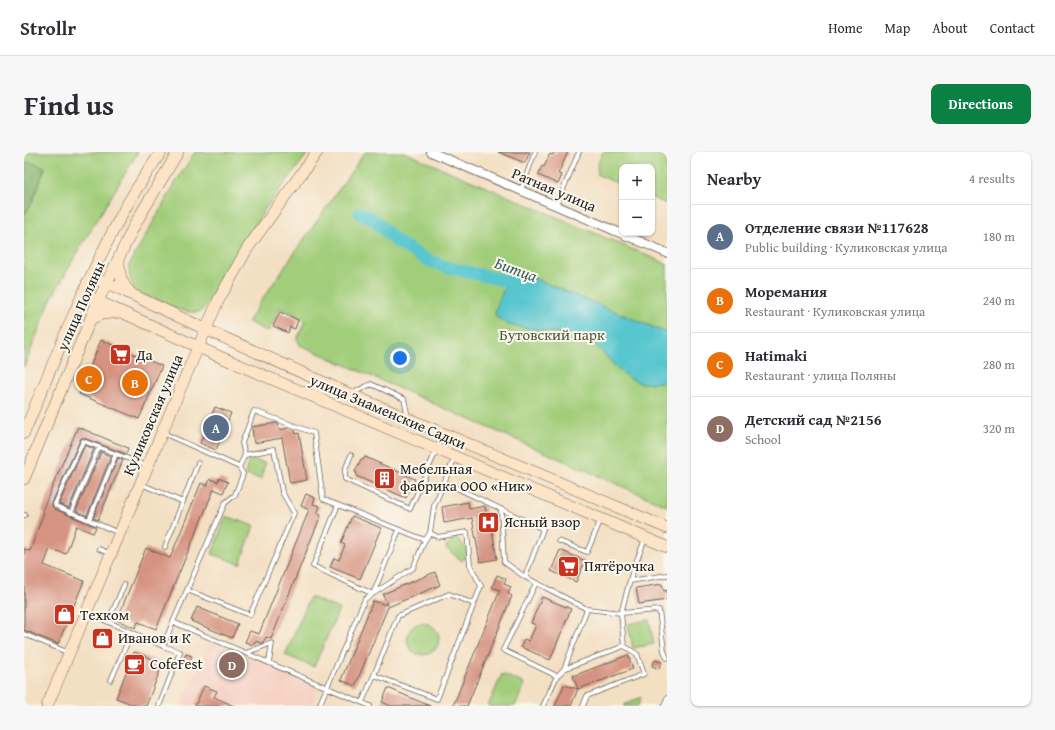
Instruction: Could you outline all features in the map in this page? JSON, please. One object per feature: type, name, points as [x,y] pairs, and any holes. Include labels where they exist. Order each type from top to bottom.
[{"type":"street","name":"улица Поляны","points":[[24,433],[87,283],[122,212],[161,152]]},
{"type":"street","name":"улица Поляны","points":[[24,479],[106,282],[135,224],[178,152]]},
{"type":"street","name":"Куликовская улица","points":[[47,706],[205,329],[218,302],[247,249],[317,152]]},
{"type":"street","name":"Ратная улица","points":[[431,152],[667,253]]},
{"type":"street","points":[[119,256],[120,277],[125,287],[134,295]]},
{"type":"street","points":[[98,301],[88,295],[87,283],[95,280],[106,282]]},
{"type":"street","name":"улица Знаменские Садки","points":[[106,282],[350,395],[667,528]]},
{"type":"street","name":"улица Знаменские Садки","points":[[98,301],[198,347],[667,547]]},
{"type":"street","points":[[90,319],[102,314],[122,312]]},
{"type":"street","points":[[455,456],[458,451],[464,448],[481,449]]},
{"type":"lane","points":[[521,191],[535,152]]},
{"type":"lane","points":[[556,206],[579,152]]},
{"type":"lane","points":[[350,395],[371,384],[404,399],[409,419]]},
{"type":"lane","points":[[239,467],[245,455],[242,443],[254,411],[314,432],[324,499],[425,540]]},
{"type":"lane","points":[[162,432],[239,467],[243,474],[235,495],[225,503],[163,646]]},
{"type":"lane","points":[[120,533],[55,505],[58,497],[82,442],[84,441],[148,466]]},
{"type":"lane","points":[[71,512],[99,447]]},
{"type":"lane","points":[[187,590],[250,615],[294,513],[282,492],[274,449],[245,455]]},
{"type":"lane","points":[[351,454],[345,470],[345,479],[410,509],[437,449]]},
{"type":"lane","points":[[88,520],[116,454]]},
{"type":"lane","points":[[319,706],[365,599],[413,568],[425,540],[430,533],[434,506],[455,456]]},
{"type":"lane","points":[[165,547],[198,463]]},
{"type":"lane","points":[[444,482],[543,529],[525,577]]},
{"type":"lane","points":[[140,484],[183,502]]},
{"type":"lane","points":[[338,505],[313,566],[373,594]]},
{"type":"lane","points":[[501,509],[504,562],[525,577],[587,609],[621,613],[659,610],[664,651],[667,658]]},
{"type":"lane","points":[[559,541],[587,552],[601,519]]},
{"type":"lane","points":[[373,594],[399,530]]},
{"type":"lane","points":[[374,675],[437,699],[481,586],[470,565],[467,532],[438,537],[430,533]]},
{"type":"lane","points":[[624,646],[621,613],[630,581],[646,538]]},
{"type":"lane","points":[[99,549],[111,554]]},
{"type":"lane","points":[[630,581],[667,575]]},
{"type":"lane","points":[[536,583],[503,650],[558,676]]},
{"type":"lane","points":[[108,622],[124,585]]},
{"type":"lane","points":[[362,702],[398,616],[449,594],[474,604]]},
{"type":"lane","points":[[543,706],[558,676],[564,669],[587,609]]},
{"type":"lane","points":[[86,612],[180,652],[158,706]]},
{"type":"lane","points":[[173,622],[370,706]]},
{"type":"lane","points":[[112,680],[132,632]]},
{"type":"lane","points":[[24,634],[70,653]]},
{"type":"lane","points":[[246,653],[272,643],[270,663]]},
{"type":"lane","points":[[564,669],[624,646]]},
{"type":"lane","points":[[583,706],[587,696],[644,674],[637,654],[624,646]]},
{"type":"lane","points":[[664,706],[667,698]]},
{"type":"shaded area","points":[[78,426],[129,448],[93,533],[42,511]]},
{"type":"shaded area","points":[[210,642],[318,688],[310,706],[182,706]]},
{"type":"green space","points":[[24,152],[138,152],[50,301],[24,367],[24,215],[31,205],[45,168],[29,162],[24,166]]},
{"type":"green space","points":[[195,152],[309,152],[265,209],[210,301],[200,312],[176,309],[136,291],[129,274],[130,263],[177,180]]},
{"type":"green space","name":"Бутовский парк","points":[[365,152],[404,152],[667,264],[667,506],[300,345],[297,339],[305,321],[294,314],[280,308],[268,332],[248,322],[263,298]]},
{"type":"green space","points":[[603,152],[655,152],[667,157],[667,204],[655,199],[655,164],[619,164],[619,184],[598,175],[597,166]]},
{"type":"green space","points":[[29,162],[45,167],[31,205],[24,215],[24,166]]},
{"type":"green space","points":[[249,459],[265,463],[261,479],[245,475]]},
{"type":"green space","points":[[226,516],[254,526],[240,564],[212,554]]},
{"type":"green space","points":[[456,537],[470,552],[462,561],[445,547]]},
{"type":"green space","points":[[310,597],[339,609],[314,667],[285,655]]},
{"type":"green space","points":[[649,620],[654,644],[633,648],[628,624]]},
{"type":"green space","points":[[423,623],[434,628],[439,639],[434,650],[423,655],[412,650],[407,639],[412,628]]},
{"type":"green space","points":[[502,674],[525,684],[515,706],[488,706]]},
{"type":"green space","points":[[641,697],[638,706],[623,706],[624,705]]},
{"type":"water","points":[[522,275],[531,277],[667,333],[667,382],[640,383],[628,377],[617,368],[595,344],[569,335],[509,325],[496,317],[495,311],[507,281]]},
{"type":"building","points":[[498,152],[530,152],[525,163]]},
{"type":"building","points":[[554,152],[568,152],[558,174],[562,175],[558,184],[538,175],[542,166],[544,167],[550,154],[553,155]]},
{"type":"building","points":[[280,312],[298,320],[295,329],[290,327],[288,333],[273,326]]},
{"type":"building","points":[[101,340],[162,366],[139,419],[79,394]]},
{"type":"building","points":[[215,407],[231,413],[216,450],[200,443]]},
{"type":"building","points":[[278,423],[279,430],[289,428],[295,430],[296,434],[299,433],[307,480],[290,483],[282,438],[254,443],[252,427]]},
{"type":"building","points":[[78,427],[128,448],[126,454],[81,438],[52,503],[52,506],[55,509],[96,527],[93,533],[76,526],[66,554],[50,549],[44,565],[84,581],[58,644],[24,630],[24,549],[30,551],[44,512],[42,511]]},
{"type":"building","points":[[85,445],[94,449],[69,508],[59,504]]},
{"type":"building","points":[[101,452],[111,456],[87,516],[76,511]]},
{"type":"building","name":"Мебельная фабрика ООО «Ник»","points":[[365,457],[415,479],[406,498],[356,476],[357,473],[355,472],[361,459],[363,460]]},
{"type":"building","points":[[118,458],[123,460],[98,520],[93,518]]},
{"type":"building","points":[[219,478],[228,482],[223,493],[214,489],[156,629],[138,622],[135,628],[117,620],[146,548],[170,558],[201,483],[207,486],[210,479],[218,482]]},
{"type":"building","points":[[306,494],[315,498],[313,504],[320,506],[317,514],[321,515],[271,639],[266,637],[263,643],[255,641],[253,645],[245,642],[250,631],[259,634],[309,510],[301,506]]},
{"type":"building","points":[[468,502],[469,509],[485,506],[486,513],[489,513],[497,559],[480,562],[472,518],[444,523],[442,507]]},
{"type":"building","points":[[352,516],[381,528],[360,579],[330,567],[334,558],[339,560],[345,545],[341,543]]},
{"type":"building","name":"Пятёрочка","points":[[560,550],[585,561],[576,582],[551,571]]},
{"type":"building","points":[[435,572],[440,585],[388,607],[355,686],[341,680],[373,601],[387,605],[383,594]]},
{"type":"building","points":[[497,575],[506,579],[504,584],[511,587],[508,594],[512,596],[467,706],[453,706],[500,590],[492,587]]},
{"type":"building","points":[[662,584],[664,591],[667,590],[667,600],[639,604],[636,588]]},
{"type":"building","points":[[542,597],[571,609],[550,660],[521,647],[524,639],[529,641],[536,625],[531,623]]},
{"type":"building","points":[[197,607],[238,624],[232,638],[191,621]]},
{"type":"building","points":[[134,652],[163,663],[146,706],[137,706],[116,698]]},
{"type":"building","points":[[186,654],[192,656],[189,662],[183,660]]},
{"type":"building","points":[[628,655],[633,669],[578,689],[573,676]]},
{"type":"building","points":[[655,660],[662,662],[659,669],[652,666]]},
{"type":"building","points":[[564,685],[578,689],[571,706],[555,706]]},
{"type":"building","points":[[204,686],[217,691],[214,697],[234,706],[195,706]]},
{"type":"building","points":[[388,688],[430,706],[391,706],[382,702]]},
{"type":"waterway","name":"Битца","points":[[360,213],[373,219],[396,241],[425,259],[446,267],[507,281],[522,288]]},
{"type":"place","name":"Да","points":[[120,355]]},
{"type":"place","name":"Hatimaki","points":[[89,379]]},
{"type":"place","name":"Моремания","points":[[135,383]]},
{"type":"place","name":"Отделение связи №117628","points":[[216,428]]},
{"type":"place","name":"Мебельная фабрика ООО «Ник»","points":[[385,478]]},
{"type":"place","name":"Ясный взор","points":[[488,522]]},
{"type":"place","name":"Пятёрочка","points":[[568,566]]},
{"type":"place","name":"Техком","points":[[64,615]]},
{"type":"place","name":"Иванов и К","points":[[102,638]]},
{"type":"place","name":"CofeFest","points":[[134,664]]},
{"type":"place","name":"Детский сад №2156","points":[[232,665]]}]
